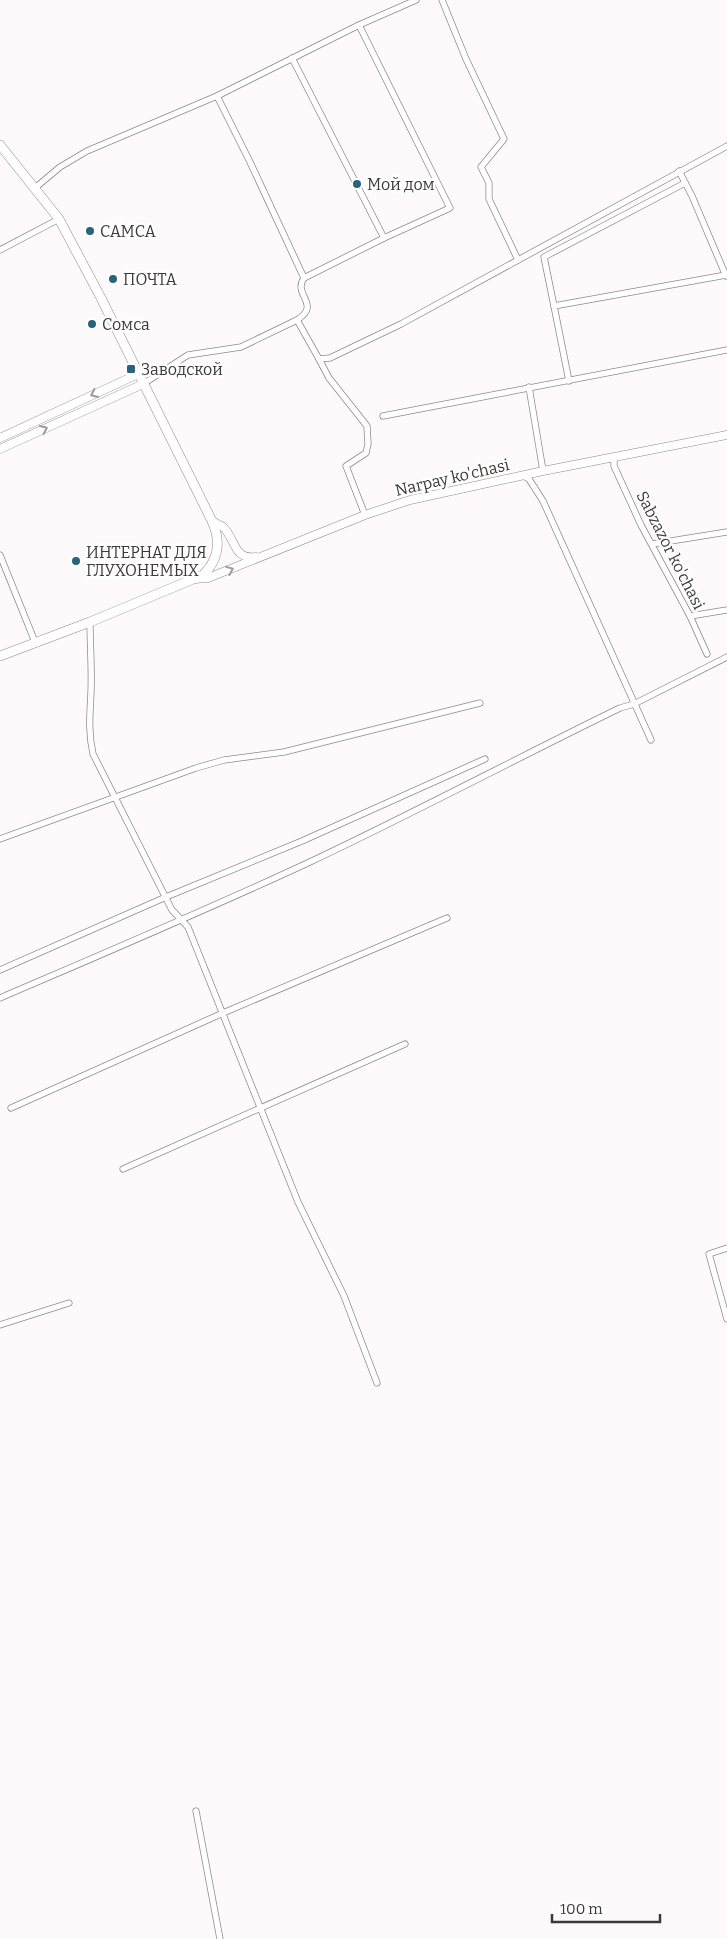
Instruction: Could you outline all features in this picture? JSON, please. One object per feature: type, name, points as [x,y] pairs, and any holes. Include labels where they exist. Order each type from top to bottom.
[{"type":"main road","points":[[0,145],[59,219],[101,298],[212,521]]},
{"type":"main road","name":"Narpay ko'chasi","points":[[0,656],[90,622],[203,575],[211,568],[216,556],[218,534],[212,521]]},
{"type":"street","points":[[36,188],[60,167],[87,151],[217,96],[359,24],[416,0]]},
{"type":"street","points":[[442,0],[466,59],[504,139],[482,166],[489,183],[489,199],[518,260]]},
{"type":"street","points":[[0,449],[143,384],[188,355],[241,347],[297,320],[305,314],[307,309],[307,304],[300,288],[300,283],[304,278],[450,208],[359,24]]},
{"type":"street","points":[[292,58],[384,238]]},
{"type":"street","points":[[217,96],[304,278]]},
{"type":"street","points":[[319,359],[330,358],[401,324],[727,146]]},
{"type":"street","points":[[554,306],[726,276],[679,172]]},
{"type":"street","points":[[568,381],[544,257],[685,183]]},
{"type":"street","points":[[0,250],[59,219]]},
{"type":"street","points":[[297,320],[329,378],[361,416],[367,426],[368,444],[366,453],[346,466],[365,515]]},
{"type":"street","points":[[383,416],[727,350]]},
{"type":"street","points":[[0,438],[138,374]]},
{"type":"street","points":[[529,388],[543,471]]},
{"type":"street","name":"Narpay ko'chasi","points":[[193,579],[208,578],[365,515],[436,493],[727,435]]},
{"type":"street","name":"Sabzazor ko'chasi","points":[[614,458],[614,466],[641,525],[690,616],[707,654]]},
{"type":"street","points":[[522,475],[529,479],[542,502],[631,692],[634,704],[651,740]]},
{"type":"street","points":[[212,521],[223,527],[242,556],[248,558],[265,556]]},
{"type":"street","points":[[652,544],[727,532]]},
{"type":"street","points":[[0,555],[35,642]]},
{"type":"street","points":[[690,616],[727,610]]},
{"type":"street","points":[[90,622],[91,690],[89,737],[96,760],[172,910],[188,927],[298,1202],[344,1296],[377,1383]]},
{"type":"street","points":[[0,998],[182,921],[404,817],[507,763],[620,708],[634,704],[727,657]]},
{"type":"street","points":[[0,839],[196,768],[224,760],[284,752],[480,703]]},
{"type":"street","points":[[0,970],[166,897],[302,841],[485,759]]},
{"type":"street","points":[[11,1108],[223,1013],[447,918]]},
{"type":"street","points":[[123,1169],[405,1044]]},
{"type":"street","points":[[727,1248],[709,1254],[727,1319]]},
{"type":"street","points":[[0,1325],[69,1303]]},
{"type":"street","points":[[196,1811],[220,1939]]},
{"type":"place","name":"Мой дом","points":[[357,184]]},
{"type":"place","name":"САМСА","points":[[90,231]]},
{"type":"place","name":"ПОЧТА","points":[[113,279]]},
{"type":"place","name":"Сомса","points":[[92,324]]},
{"type":"place","name":"Заводской","points":[[131,369]]},
{"type":"place","name":"ИНТЕРНАТ ДЛЯ ГЛУХОНЕМЫХ","points":[[76,561]]}]
